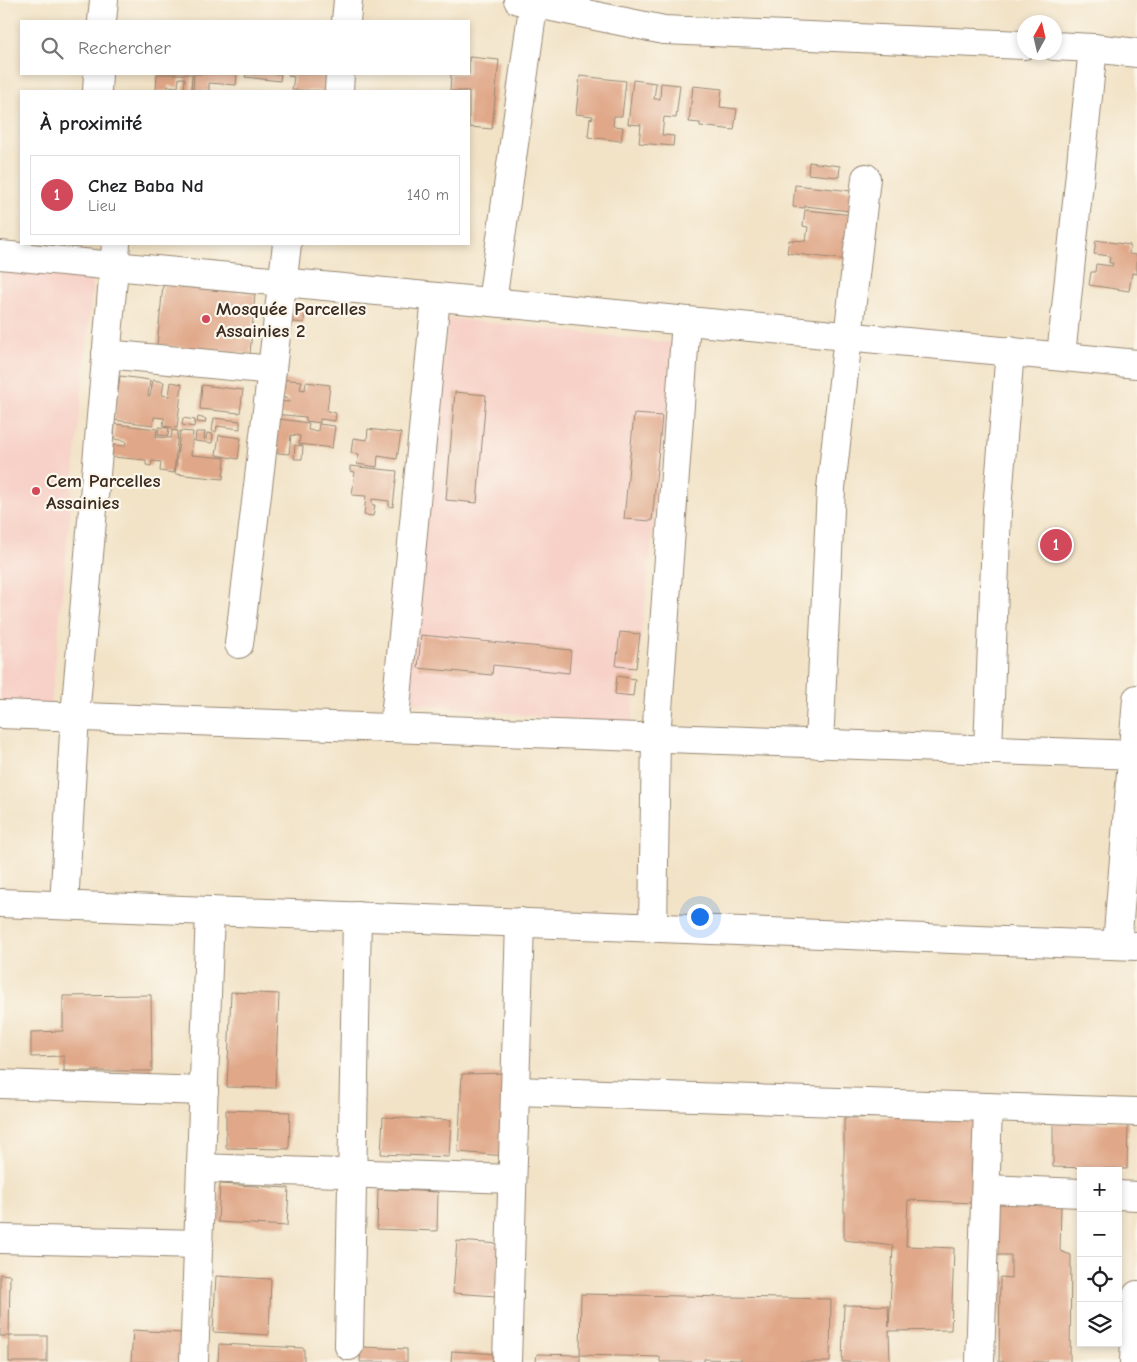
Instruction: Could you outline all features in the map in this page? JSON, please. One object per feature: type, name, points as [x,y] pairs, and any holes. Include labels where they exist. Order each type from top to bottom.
[{"type":"street","points":[[102,20],[104,0]]},
{"type":"street","points":[[346,20],[348,0]]},
{"type":"street","points":[[492,302],[528,1],[664,30],[1017,45]]},
{"type":"street","points":[[1062,46],[1137,53]]},
{"type":"street","points":[[1061,356],[1093,48]]},
{"type":"street","points":[[96,90],[98,75]]},
{"type":"street","points":[[339,90],[340,75]]},
{"type":"street","points":[[819,744],[831,488],[866,178]]},
{"type":"street","points":[[239,644],[287,245]]},
{"type":"street","points":[[0,255],[115,255],[283,282],[1137,364]]},
{"type":"street","points":[[64,905],[75,716],[115,255]]},
{"type":"street","points":[[394,728],[436,297]]},
{"type":"street","points":[[652,927],[656,738],[686,321]]},
{"type":"street","points":[[988,750],[997,510],[1010,351]]},
{"type":"street","points":[[106,354],[272,370]]},
{"type":"street","points":[[0,903],[1127,945],[1137,699]]},
{"type":"street","points":[[0,714],[1135,755]]},
{"type":"street","points":[[194,1362],[210,911]]},
{"type":"street","points":[[349,1346],[357,916]]},
{"type":"street","points":[[507,1362],[520,922]]},
{"type":"street","points":[[0,1084],[204,1091]]},
{"type":"street","points":[[515,1091],[1137,1112]]},
{"type":"street","points":[[980,1362],[988,1107]]},
{"type":"street","points":[[201,1168],[512,1179]]},
{"type":"street","points":[[986,1189],[1077,1194]]},
{"type":"street","points":[[1122,1195],[1137,1196]]},
{"type":"street","points":[[0,1240],[198,1244]]},
{"type":"street","points":[[1134,1362],[1137,1295]]},
{"type":"shaded area","name":"Cem Parcelles Assainies","points":[[0,269],[93,279],[51,708],[0,703]]},
{"type":"shaded area","points":[[448,318],[674,343],[631,727],[406,702]]},
{"type":"building","points":[[470,57],[499,60],[492,129],[470,127],[470,90],[450,90],[451,75],[470,75]]},
{"type":"building","points":[[157,75],[192,75],[191,90],[184,90],[185,78],[179,78],[178,87],[168,86],[168,90],[156,90]]},
{"type":"building","points":[[194,75],[237,75],[236,85],[209,83],[209,90],[193,90]]},
{"type":"building","points":[[246,75],[281,75],[280,81],[245,77]]},
{"type":"building","points":[[330,75],[328,90],[292,90],[294,77],[288,76]]},
{"type":"building","points":[[580,76],[626,81],[622,116],[614,116],[613,126],[623,127],[621,141],[588,137],[590,118],[592,119],[593,116],[576,114]]},
{"type":"building","points":[[633,80],[656,83],[654,99],[660,99],[661,83],[680,85],[676,118],[664,117],[662,135],[674,136],[673,146],[639,143],[641,125],[628,124]]},
{"type":"building","points":[[693,86],[722,89],[720,107],[737,109],[734,130],[700,126],[700,123],[689,122]]},
{"type":"building","points":[[809,162],[840,166],[839,177],[808,174]]},
{"type":"building","points":[[795,185],[852,191],[850,211],[805,206],[805,208],[793,207]]},
{"type":"building","points":[[805,210],[854,215],[849,260],[787,253],[789,240],[806,241],[808,227],[803,226]]},
{"type":"building","points":[[1096,240],[1130,245],[1129,254],[1137,255],[1137,274],[1132,273],[1129,291],[1089,285],[1091,272],[1095,272],[1096,264],[1112,266],[1113,263],[1109,263],[1110,256],[1094,254]]},
{"type":"building","name":"Mosquée Parcelles Assainies 2","points":[[163,285],[255,294],[250,354],[157,345]]},
{"type":"building","points":[[286,304],[305,306],[304,323],[284,321]]},
{"type":"building","points":[[120,376],[150,380],[148,396],[150,396],[153,380],[164,382],[162,395],[169,396],[171,382],[182,384],[177,428],[163,426],[164,418],[154,417],[153,425],[114,420]]},
{"type":"building","points":[[277,379],[302,381],[300,389],[305,390],[306,382],[330,385],[327,411],[336,413],[335,421],[320,419],[320,423],[306,421],[306,417],[273,414],[274,401],[289,402],[289,399],[281,397]]},
{"type":"building","points":[[202,385],[243,390],[240,413],[200,409]]},
{"type":"building","points":[[455,392],[486,395],[477,503],[446,500]]},
{"type":"building","points":[[634,414],[662,416],[652,521],[624,519]]},
{"type":"building","points":[[198,417],[206,419],[205,423],[197,422]]},
{"type":"building","points":[[183,418],[195,420],[194,427],[182,425]]},
{"type":"building","points":[[214,418],[240,421],[240,429],[217,426],[216,432],[212,431]]},
{"type":"building","points":[[272,418],[309,423],[308,430],[318,431],[319,424],[335,426],[332,448],[299,444],[300,436],[291,435],[289,454],[268,452]]},
{"type":"building","points":[[115,424],[157,429],[156,437],[171,438],[172,430],[178,431],[174,473],[160,471],[161,462],[152,461],[151,466],[146,465],[146,460],[112,457],[113,445],[125,446],[126,441],[114,439]]},
{"type":"building","points":[[159,427],[169,428],[168,436],[158,435]]},
{"type":"building","points":[[368,429],[401,433],[397,459],[378,456],[377,467],[357,464],[359,454],[351,453],[353,438],[367,440]]},
{"type":"building","points":[[180,431],[193,432],[191,455],[225,458],[223,479],[175,474]]},
{"type":"building","points":[[196,432],[205,432],[204,439],[206,439],[207,433],[213,434],[212,443],[195,441]]},
{"type":"building","points":[[219,435],[241,438],[238,459],[216,455]]},
{"type":"building","points":[[295,445],[303,446],[302,459],[294,459]]},
{"type":"building","points":[[350,466],[397,471],[393,507],[389,506],[389,501],[372,499],[372,505],[375,505],[373,516],[364,515],[366,496],[352,495],[355,472],[350,471]]},
{"type":"building","points":[[620,632],[640,634],[636,668],[616,666]]},
{"type":"building","points":[[421,635],[571,650],[569,673],[493,665],[492,675],[418,668]]},
{"type":"building","points":[[617,676],[635,679],[633,696],[615,694]]},
{"type":"building","points":[[231,992],[279,994],[275,1088],[227,1087]]},
{"type":"building","points":[[151,995],[152,1071],[64,1071],[64,1056],[31,1057],[31,1032],[63,1031],[63,996]]},
{"type":"building","points":[[510,1073],[505,1156],[458,1152],[462,1074]]},
{"type":"building","points":[[226,1110],[290,1112],[289,1149],[226,1148]]},
{"type":"building","points":[[383,1117],[451,1120],[449,1157],[381,1154]]},
{"type":"building","points":[[912,1117],[977,1120],[973,1203],[908,1200],[906,1246],[954,1248],[951,1330],[889,1331],[890,1362],[842,1362],[844,1305],[888,1306],[889,1327],[893,1246],[844,1240],[844,1118]]},
{"type":"building","points":[[1053,1122],[1128,1123],[1127,1169],[1122,1169],[1122,1167],[1053,1167]]},
{"type":"building","points":[[220,1184],[289,1188],[287,1226],[218,1222]]},
{"type":"building","points":[[378,1189],[438,1192],[437,1231],[377,1229]]},
{"type":"building","points":[[992,1202],[1061,1203],[1060,1251],[1071,1255],[1070,1362],[999,1362],[1000,1277],[1011,1278],[1011,1255],[992,1255]]},
{"type":"building","points":[[457,1241],[500,1244],[496,1296],[453,1293]]},
{"type":"building","points":[[0,1274],[10,1275],[9,1336],[0,1336]]},
{"type":"building","points":[[216,1276],[271,1279],[269,1335],[213,1332]]},
{"type":"building","points":[[581,1294],[831,1299],[830,1362],[742,1362],[742,1360],[704,1359],[704,1362],[660,1362],[660,1357],[580,1355]]},
{"type":"building","points":[[133,1330],[181,1333],[180,1362],[131,1362]]},
{"type":"building","points":[[9,1336],[47,1336],[47,1362],[9,1362]]},
{"type":"building","points":[[219,1344],[304,1348],[304,1362],[218,1362]]},
{"type":"building","points":[[361,1347],[407,1349],[407,1362],[360,1362]]},
{"type":"building","points":[[452,1351],[499,1354],[498,1362],[451,1362]]},
{"type":"building","points":[[537,1354],[580,1355],[580,1362],[536,1362]]},
{"type":"place","name":"Mosquée Parcelles Assainies 2","points":[[206,319]]},
{"type":"place","name":"Cem Parcelles Assainies","points":[[36,491]]},
{"type":"place","name":"Chez Baba Nd","points":[[1056,545]]}]
